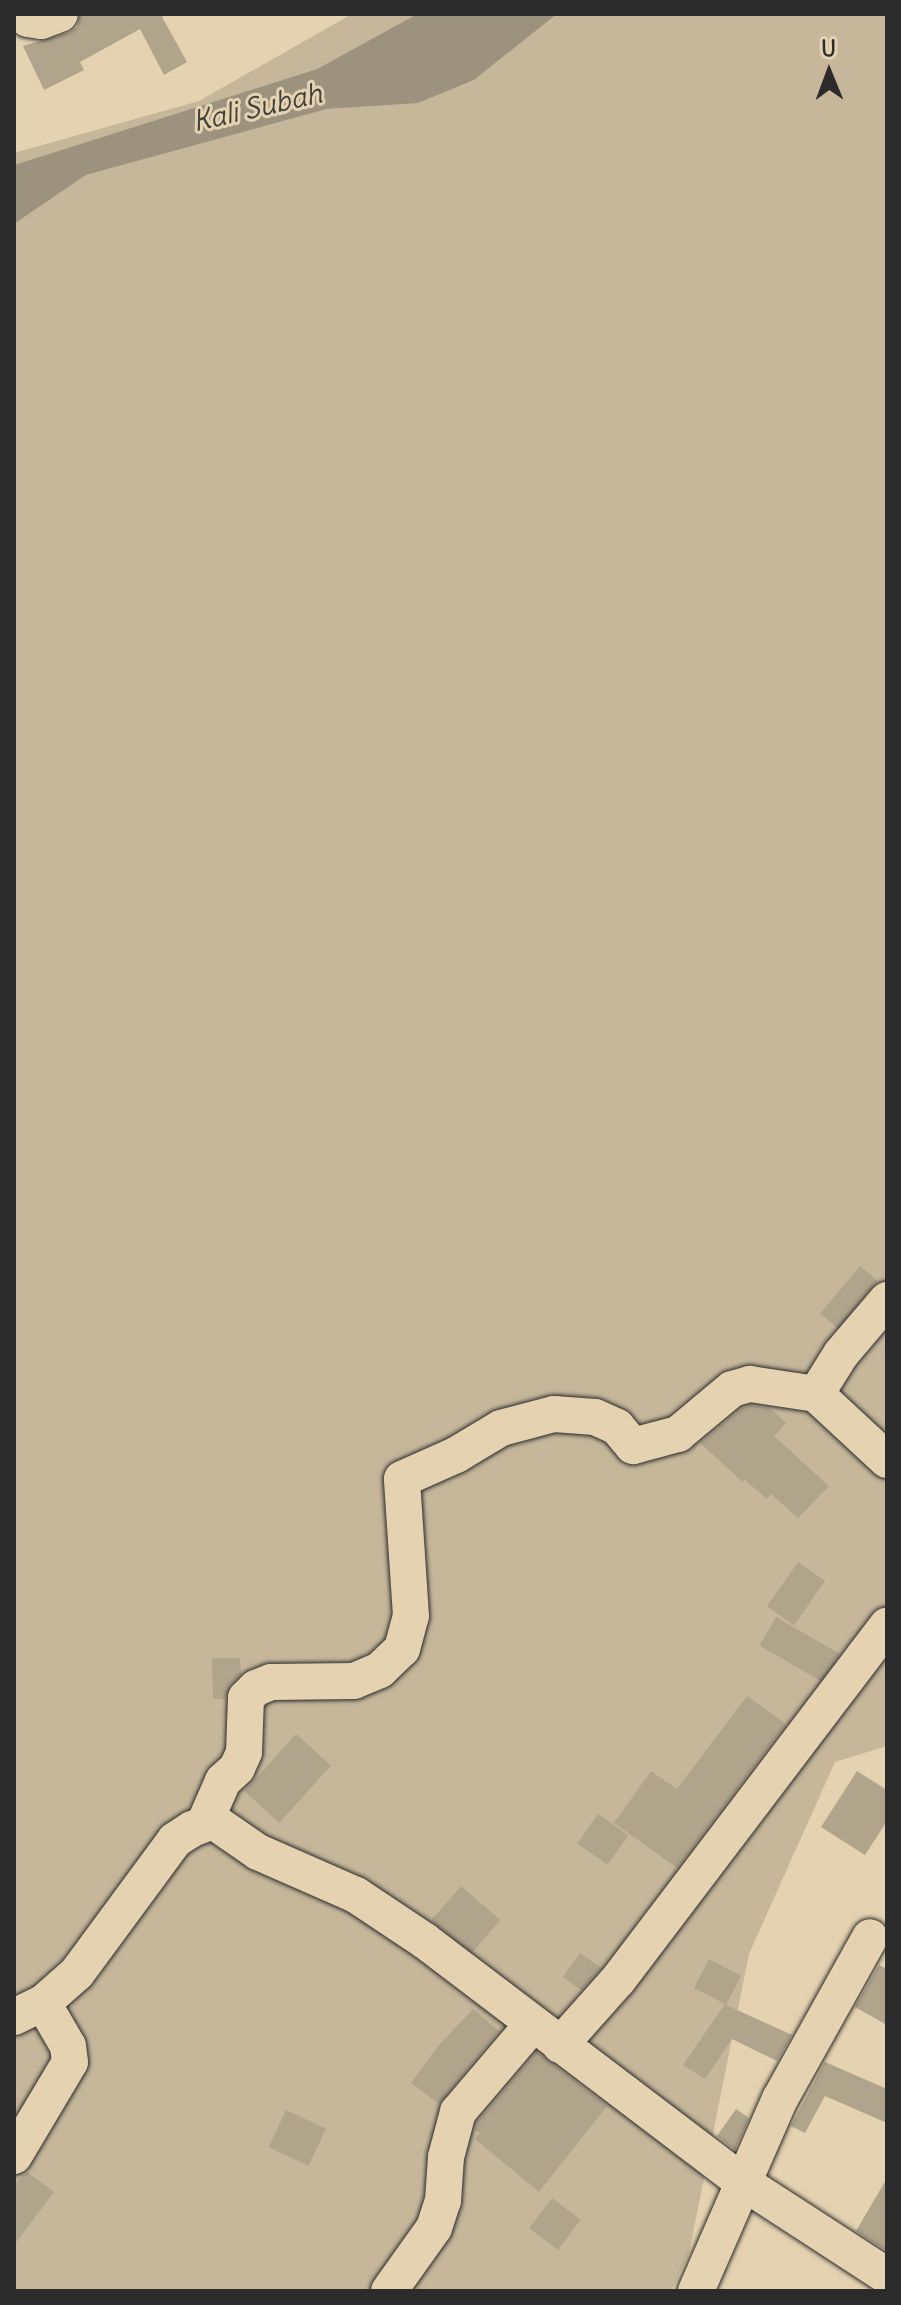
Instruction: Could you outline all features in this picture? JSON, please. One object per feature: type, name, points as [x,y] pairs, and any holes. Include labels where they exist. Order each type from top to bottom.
[{"type":"street","points":[[23,14],[28,19],[41,21],[60,14]]},
{"type":"street","points":[[816,1394],[841,1354],[887,1300]]},
{"type":"street","points":[[205,1822],[223,1781],[237,1768],[244,1752],[246,1698],[256,1688],[271,1682],[354,1681],[380,1670],[402,1649],[411,1616],[402,1479],[456,1455],[501,1428],[554,1414],[595,1417],[617,1427],[633,1446],[678,1434],[732,1389],[750,1384],[816,1394],[887,1460]]},
{"type":"street","points":[[389,2291],[434,2228],[443,2201],[446,2157],[458,2112],[646,1945],[887,1625]]},
{"type":"street","points":[[14,2156],[70,2062],[68,2046],[29,2010],[77,1973],[175,1840],[205,1822],[213,1821],[258,1852],[356,1895],[474,1975],[546,2035],[744,2183],[887,2276]]},
{"type":"street","points":[[696,2291],[780,2099],[870,1937]]},
{"type":"shaded area","points":[[352,14],[417,14],[317,69],[14,165],[14,153],[199,101]]},
{"type":"shaded area","points":[[557,14],[887,14],[887,1746],[835,1762],[749,1954],[689,2253],[671,2291],[14,2291],[14,224],[86,175],[327,109],[418,102],[474,80]]},
{"type":"water","name":"Kali Subah","points":[[417,14],[557,14],[474,80],[418,103],[327,109],[86,175],[14,224],[14,165],[317,69]]},
{"type":"building","points":[[80,14],[168,14],[162,17],[187,62],[164,75],[140,29],[80,62],[84,70],[44,90],[23,46],[68,33],[77,27]]},
{"type":"building","points":[[860,1266],[878,1281],[838,1328],[820,1313]]},
{"type":"building","points":[[751,1405],[770,1408],[786,1423],[774,1436],[829,1486],[798,1518],[771,1494],[767,1499],[745,1480],[743,1482],[700,1443],[742,1408]]},
{"type":"building","points":[[798,1562],[825,1581],[794,1625],[767,1606]]},
{"type":"building","points":[[776,1617],[839,1654],[823,1682],[760,1646]]},
{"type":"building","points":[[212,1658],[240,1658],[241,1674],[231,1684],[225,1699],[213,1699]]},
{"type":"building","points":[[747,1696],[786,1724],[677,1868],[614,1823],[651,1771],[677,1789]]},
{"type":"building","points":[[296,1734],[331,1765],[279,1823],[244,1791]]},
{"type":"building","points":[[857,1771],[887,1790],[887,1821],[865,1855],[821,1827]]},
{"type":"building","points":[[598,1814],[628,1835],[608,1865],[577,1843]]},
{"type":"building","points":[[461,1886],[500,1920],[471,1954],[431,1920]]},
{"type":"building","points":[[580,1953],[601,1968],[581,1990],[563,1977]]},
{"type":"building","points":[[709,1959],[741,1976],[726,2005],[792,2035],[777,2061],[732,2039],[705,2079],[683,2065],[725,2004],[694,1988]]},
{"type":"building","points":[[879,1965],[887,1969],[887,2025],[855,2007]]},
{"type":"building","points":[[473,2009],[499,2031],[439,2104],[411,2083],[439,2045]]},
{"type":"building","points":[[537,2052],[607,2106],[539,2192],[475,2139],[480,2133],[475,2130],[477,2122]]},
{"type":"building","points":[[825,2062],[887,2089],[887,2123],[825,2096],[805,2133],[791,2126]]},
{"type":"building","points":[[736,2109],[749,2118],[735,2150],[717,2136]]},
{"type":"building","points":[[286,2110],[326,2129],[309,2166],[269,2147]]},
{"type":"building","points":[[27,2172],[54,2192],[14,2245],[14,2185]]},
{"type":"building","points":[[887,2178],[887,2251],[856,2231]]},
{"type":"building","points":[[552,2198],[581,2220],[558,2250],[529,2228]]}]
